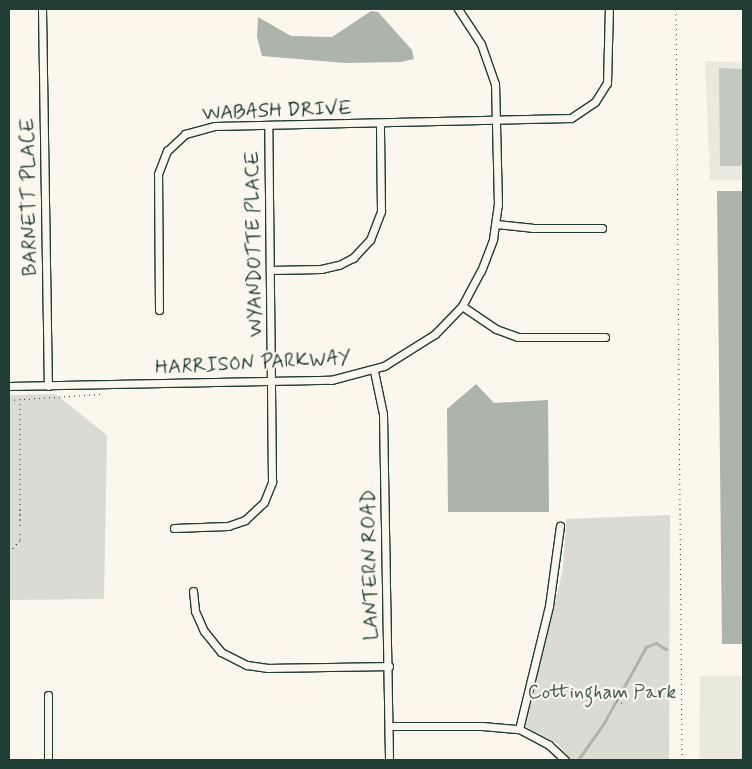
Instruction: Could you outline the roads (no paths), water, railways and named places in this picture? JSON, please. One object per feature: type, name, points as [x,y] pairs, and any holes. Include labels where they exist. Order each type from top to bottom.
[{"type":"street","name":"BARNETT PLACE","points":[[42,9],[48,386]]},
{"type":"street","name":"HARRISON PARKWAY","points":[[9,386],[331,380],[374,371],[428,340],[462,306],[486,259],[496,224],[498,122],[495,84],[490,63],[476,34],[458,9]]},
{"type":"street","name":"WABASH DRIVE","points":[[159,310],[158,178],[167,151],[180,137],[197,129],[268,125],[498,122],[565,119],[583,113],[596,102],[609,76],[609,9]]},
{"type":"street","points":[[271,270],[334,267],[353,258],[370,240],[381,211],[380,124]]},
{"type":"street","name":"WYANDOTTE PLACE","points":[[174,528],[236,524],[250,516],[264,502],[273,476],[268,125]]},
{"type":"street","points":[[496,224],[532,228],[602,228]]},
{"type":"street","points":[[462,306],[496,330],[518,337],[605,337]]},
{"type":"street","name":"LANTERN ROAD","points":[[374,371],[383,414],[389,760]]},
{"type":"street","points":[[519,729],[549,606],[560,526]]},
{"type":"street","points":[[193,591],[195,611],[204,631],[221,652],[246,665],[268,668],[388,666]]},
{"type":"street","points":[[48,695],[48,760]]},
{"type":"street","points":[[388,726],[482,726],[519,729],[542,740],[565,760]]},
{"type":"waterway","points":[[578,760],[604,723],[646,647],[656,643],[666,649]]},
{"type":"park label","name":"Cottingham Park","points":[[602,692]]}]
